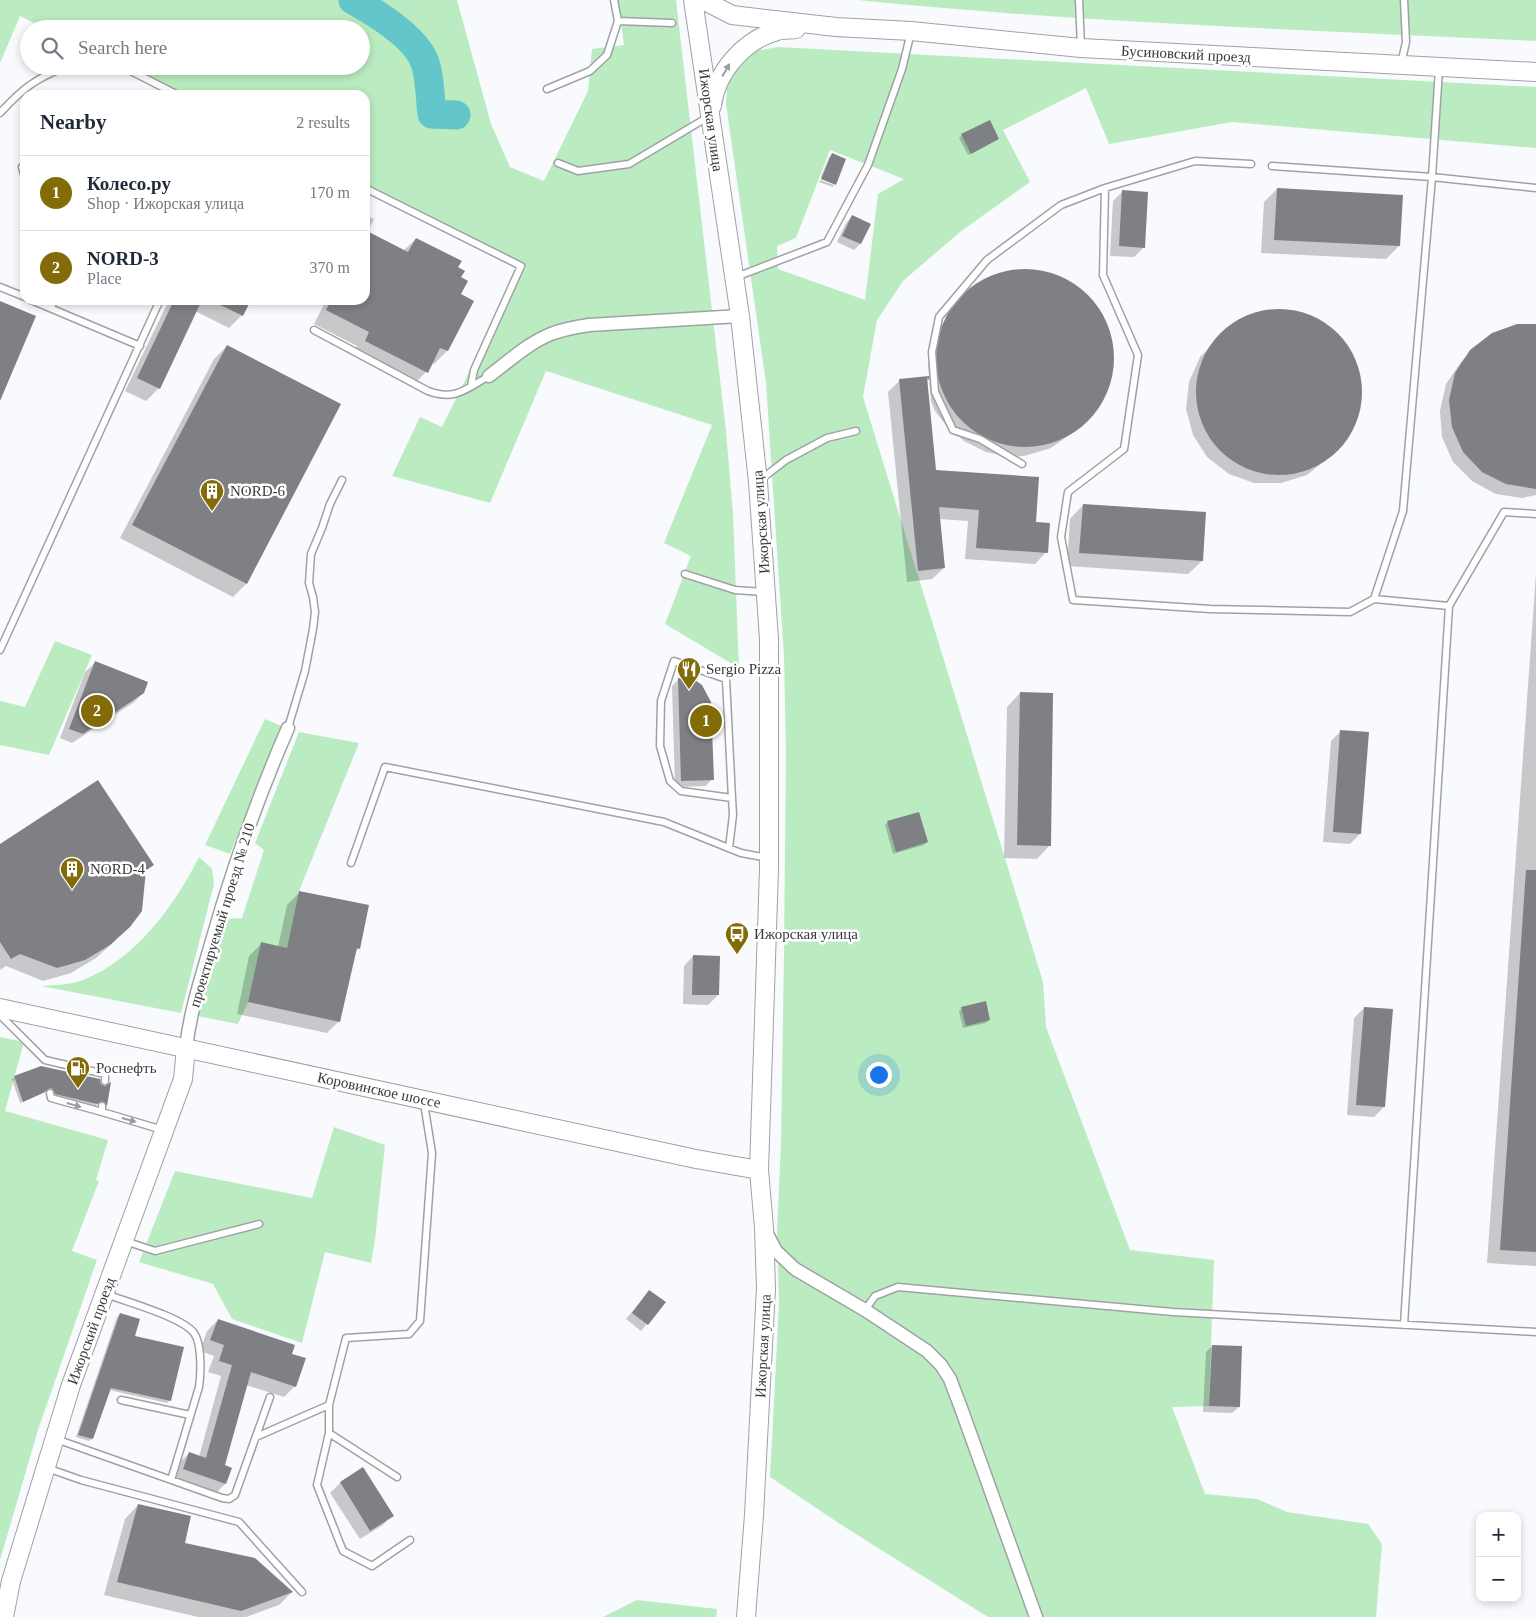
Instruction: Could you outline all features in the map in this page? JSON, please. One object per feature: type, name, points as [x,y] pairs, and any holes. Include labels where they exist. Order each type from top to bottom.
[{"type":"main road","name":"Ижорская улица","points":[[694,0],[740,316],[758,482],[769,639],[769,858],[759,1170],[764,1228],[766,1288],[754,1515],[746,1617]]},
{"type":"main road","points":[[703,0],[732,15],[836,27]]},
{"type":"main road","points":[[711,116],[712,102],[726,68],[739,53],[756,40],[779,30],[836,27]]},
{"type":"main road","name":"Бусиновский проезд","points":[[836,27],[911,31],[1081,48],[1536,72]]},
{"type":"main road","name":"Коровинское шоссе","points":[[0,1008],[686,1157],[759,1170]]},
{"type":"main road","name":"Ижорский проезд","points":[[4,1617],[8,1580],[71,1386],[183,1078],[186,1048]]},
{"type":"street","points":[[489,376],[535,342],[569,328],[589,325],[740,316]]},
{"type":"street","name":"проектируемый проезд № 210","points":[[186,1048],[190,1019],[228,882],[264,783],[288,728]]},
{"type":"street","points":[[764,1228],[776,1251],[795,1270],[866,1310],[927,1351],[941,1365],[950,1379],[1036,1617]]},
{"type":"lane","points":[[547,89],[590,72],[607,55],[618,21],[614,0]]},
{"type":"lane","points":[[1079,0],[1081,48]]},
{"type":"lane","points":[[1401,66],[1406,42],[1404,0]]},
{"type":"lane","points":[[618,21],[672,23]]},
{"type":"lane","points":[[734,278],[826,242],[868,165],[902,69],[911,31]]},
{"type":"lane","points":[[1374,599],[1403,511],[1432,177],[1439,68]]},
{"type":"lane","points":[[22,90],[45,75]]},
{"type":"lane","points":[[139,75],[168,90]]},
{"type":"lane","points":[[0,113],[20,91]]},
{"type":"lane","points":[[558,163],[578,171],[629,164],[711,116]]},
{"type":"lane","points":[[1022,464],[980,439],[953,430],[935,392],[932,352],[939,317],[987,260],[1061,205],[1105,188],[1195,162],[1251,164]]},
{"type":"lane","points":[[1272,166],[1432,177],[1536,188]]},
{"type":"lane","points":[[1105,188],[1103,275],[1138,355],[1124,449],[1068,492],[1061,537],[1073,600],[1210,609],[1350,612],[1374,599],[1449,606]]},
{"type":"lane","points":[[370,190],[521,266],[474,370],[471,386]]},
{"type":"lane","points":[[0,287],[20,295]]},
{"type":"lane","points":[[44,305],[140,346]]},
{"type":"lane","points":[[0,650],[158,305]]},
{"type":"lane","points":[[314,330],[441,395],[454,395],[489,376]]},
{"type":"lane","points":[[758,482],[786,460],[827,438],[856,431]]},
{"type":"lane","points":[[288,728],[305,671],[313,629],[315,612],[309,583],[312,554],[330,504],[342,480]]},
{"type":"lane","points":[[1404,1325],[1449,606],[1504,512],[1536,514]]},
{"type":"lane","points":[[685,574],[735,590],[766,592]]},
{"type":"lane","points":[[729,848],[733,815],[726,679],[674,661],[660,701],[660,746],[670,781],[681,791],[732,798]]},
{"type":"lane","points":[[352,863],[384,767],[664,822],[741,853],[769,858]]},
{"type":"lane","points":[[0,1015],[46,1064],[105,1074],[105,1080]]},
{"type":"lane","points":[[50,1093],[51,1098],[102,1109],[164,1130]]},
{"type":"lane","points":[[410,1540],[372,1566],[343,1552],[318,1485],[329,1433],[329,1405],[346,1338],[409,1334],[420,1321],[432,1153],[424,1100]]},
{"type":"lane","points":[[124,1240],[155,1251],[259,1224]]},
{"type":"lane","points":[[866,1310],[875,1296],[898,1288],[1173,1312],[1536,1332]]},
{"type":"lane","points":[[104,1294],[179,1321],[190,1329],[197,1338],[200,1379],[170,1480]]},
{"type":"lane","points":[[55,1438],[222,1498],[232,1498],[270,1397]]},
{"type":"lane","points":[[121,1400],[190,1415]]},
{"type":"lane","points":[[256,1437],[329,1405]]},
{"type":"lane","points":[[329,1433],[397,1477]]},
{"type":"lane","points":[[45,1467],[81,1480],[239,1522],[302,1592]]},
{"type":"green space","points":[[0,0],[457,0],[491,124],[510,167],[544,181],[588,91],[592,49],[624,45],[618,0],[676,0],[726,431],[733,514],[739,668],[665,624],[691,556],[664,543],[712,425],[546,371],[490,503],[392,476],[420,417],[442,427],[521,266],[370,190],[370,90],[168,90],[139,75],[370,75],[370,20],[28,20],[20,16],[0,63]]},
{"type":"green space","points":[[858,0],[1536,0],[1536,41],[1027,15]]},
{"type":"green space","points":[[778,47],[1536,87],[1536,148],[1232,122],[1109,144],[1086,88],[1003,130],[1030,182],[960,232],[903,281],[877,320],[863,397],[1043,982],[1046,1027],[1130,1250],[1214,1260],[1209,1406],[1172,1407],[1205,1494],[1257,1499],[1287,1512],[1368,1524],[1382,1544],[1376,1617],[988,1617],[840,1524],[770,1477],[779,1304],[777,1231],[781,1143],[786,751],[784,656],[766,383],[726,104],[729,75],[734,67],[754,51]],"holes":[[[830,150],[904,179],[878,194],[865,300],[778,269],[777,246],[796,238]]]},
{"type":"green space","points":[[55,641],[92,655],[49,755],[0,745],[0,701],[25,707]]},
{"type":"green space","points":[[265,719],[284,727],[230,854],[205,845]]},
{"type":"green space","points":[[299,732],[359,743],[299,891],[287,948],[261,943],[248,1002],[238,1024],[197,1016],[226,919],[242,918],[264,850],[255,843]]},
{"type":"green space","points":[[199,857],[212,869],[214,884],[181,1013],[41,986],[78,982],[102,971],[120,959],[152,929],[178,894]]},
{"type":"green space","points":[[0,1037],[24,1042],[5,1111],[108,1140],[96,1180],[99,1181],[72,1251],[97,1260],[38,1430],[0,1560]]},
{"type":"green space","points":[[334,1127],[385,1145],[375,1240],[371,1263],[325,1252],[302,1343],[232,1319],[213,1284],[139,1262],[175,1171],[312,1198]]},
{"type":"green space","points":[[637,1600],[717,1609],[716,1617],[603,1617]]},
{"type":"building","points":[[990,120],[999,139],[971,154],[961,134]]},
{"type":"building","points":[[832,153],[846,159],[836,185],[821,179]]},
{"type":"building","points":[[1277,188],[1403,195],[1400,246],[1274,240]]},
{"type":"building","points":[[1122,190],[1148,192],[1145,248],[1119,246]]},
{"type":"building","points":[[852,215],[871,224],[861,244],[842,236]]},
{"type":"building","points":[[370,233],[408,252],[416,238],[462,261],[458,267],[465,271],[461,277],[468,281],[461,294],[474,301],[448,351],[440,348],[428,373],[365,341],[369,332],[326,310],[328,305],[370,305]]},
{"type":"building","points":[[1025,269],[1059,276],[1074,284],[1088,295],[1099,309],[1107,324],[1114,358],[1107,392],[1099,407],[1088,421],[1074,432],[1059,440],[1025,447],[991,440],[976,432],[962,421],[951,407],[943,392],[936,358],[943,324],[951,309],[962,295],[976,284],[991,276]]},
{"type":"building","points":[[0,301],[36,316],[0,401]]},
{"type":"building","points":[[172,305],[200,305],[160,389],[137,378]]},
{"type":"building","points":[[220,305],[248,305],[243,316]]},
{"type":"building","points":[[1279,309],[1303,313],[1318,319],[1343,340],[1352,353],[1358,368],[1362,392],[1358,416],[1352,431],[1331,456],[1318,465],[1303,471],[1279,475],[1255,471],[1240,465],[1215,444],[1206,431],[1200,416],[1196,392],[1200,368],[1206,353],[1227,328],[1240,319],[1255,313]]},
{"type":"building","points":[[1517,324],[1536,324],[1536,489],[1506,484],[1482,472],[1463,452],[1452,427],[1449,400],[1455,373],[1470,350],[1492,333]]},
{"type":"building","points":[[227,345],[341,404],[247,584],[132,525]]},
{"type":"building","points":[[929,376],[929,380],[927,377],[936,470],[1039,477],[1036,522],[1050,523],[1048,553],[976,548],[979,510],[939,507],[945,568],[918,571],[899,379]]},
{"type":"building","points":[[1083,504],[1206,512],[1203,561],[1079,553]]},
{"type":"building","points":[[95,661],[148,682],[144,693],[83,734],[69,729]]},
{"type":"building","points":[[678,678],[695,680],[702,685],[711,702],[714,780],[681,781]]},
{"type":"building","points":[[1020,692],[1053,693],[1051,846],[1017,845]]},
{"type":"building","points":[[1340,730],[1369,732],[1361,834],[1333,832]]},
{"type":"building","name":"NORD-4","points":[[98,780],[154,865],[146,870],[142,911],[130,927],[110,945],[85,960],[57,968],[20,954],[11,959],[0,942],[0,844]]},
{"type":"building","points":[[919,812],[928,842],[896,852],[887,821]]},
{"type":"building","points":[[1526,870],[1536,870],[1536,1252],[1500,1250]]},
{"type":"building","points":[[299,891],[369,905],[360,949],[357,948],[340,1022],[248,1002],[261,942],[287,948]]},
{"type":"building","points":[[693,955],[720,956],[719,995],[692,995]]},
{"type":"building","points":[[986,1001],[990,1020],[966,1026],[961,1007]]},
{"type":"building","points":[[1364,1007],[1393,1009],[1385,1107],[1356,1105]]},
{"type":"building","points":[[41,1066],[100,1079],[101,1084],[105,1086],[111,1082],[107,1106],[102,1101],[97,1104],[55,1094],[53,1089],[50,1088],[23,1102],[14,1076]]},
{"type":"building","points":[[649,1290],[666,1302],[648,1325],[632,1313]]},
{"type":"building","points":[[120,1313],[140,1319],[135,1336],[184,1347],[171,1401],[111,1388],[93,1439],[78,1435]]},
{"type":"building","points":[[218,1319],[295,1345],[292,1354],[306,1358],[296,1387],[251,1372],[225,1465],[232,1468],[226,1484],[183,1469],[189,1452],[206,1458],[232,1365],[219,1361],[224,1345],[210,1340]]},
{"type":"building","points":[[1212,1345],[1242,1346],[1240,1407],[1209,1406]]},
{"type":"building","points":[[363,1467],[394,1516],[370,1531],[340,1482]]},
{"type":"building","points":[[138,1504],[191,1516],[185,1543],[255,1558],[293,1592],[241,1611],[117,1582]]},
{"type":"waterway","points":[[353,0],[395,27],[414,44],[421,54],[428,74],[432,114],[456,115]]},
{"type":"place","name":"NORD-6","points":[[212,512]]},
{"type":"place","name":"Sergio Pizza","points":[[689,690]]},
{"type":"place","name":"NORD-3","points":[[97,711]]},
{"type":"place","name":"Колесо.ру","points":[[706,721]]},
{"type":"place","name":"NORD-4","points":[[72,890]]},
{"type":"place","name":"Ижорская улица","points":[[737,955]]},
{"type":"place","name":"Роснефть","points":[[78,1089]]}]
